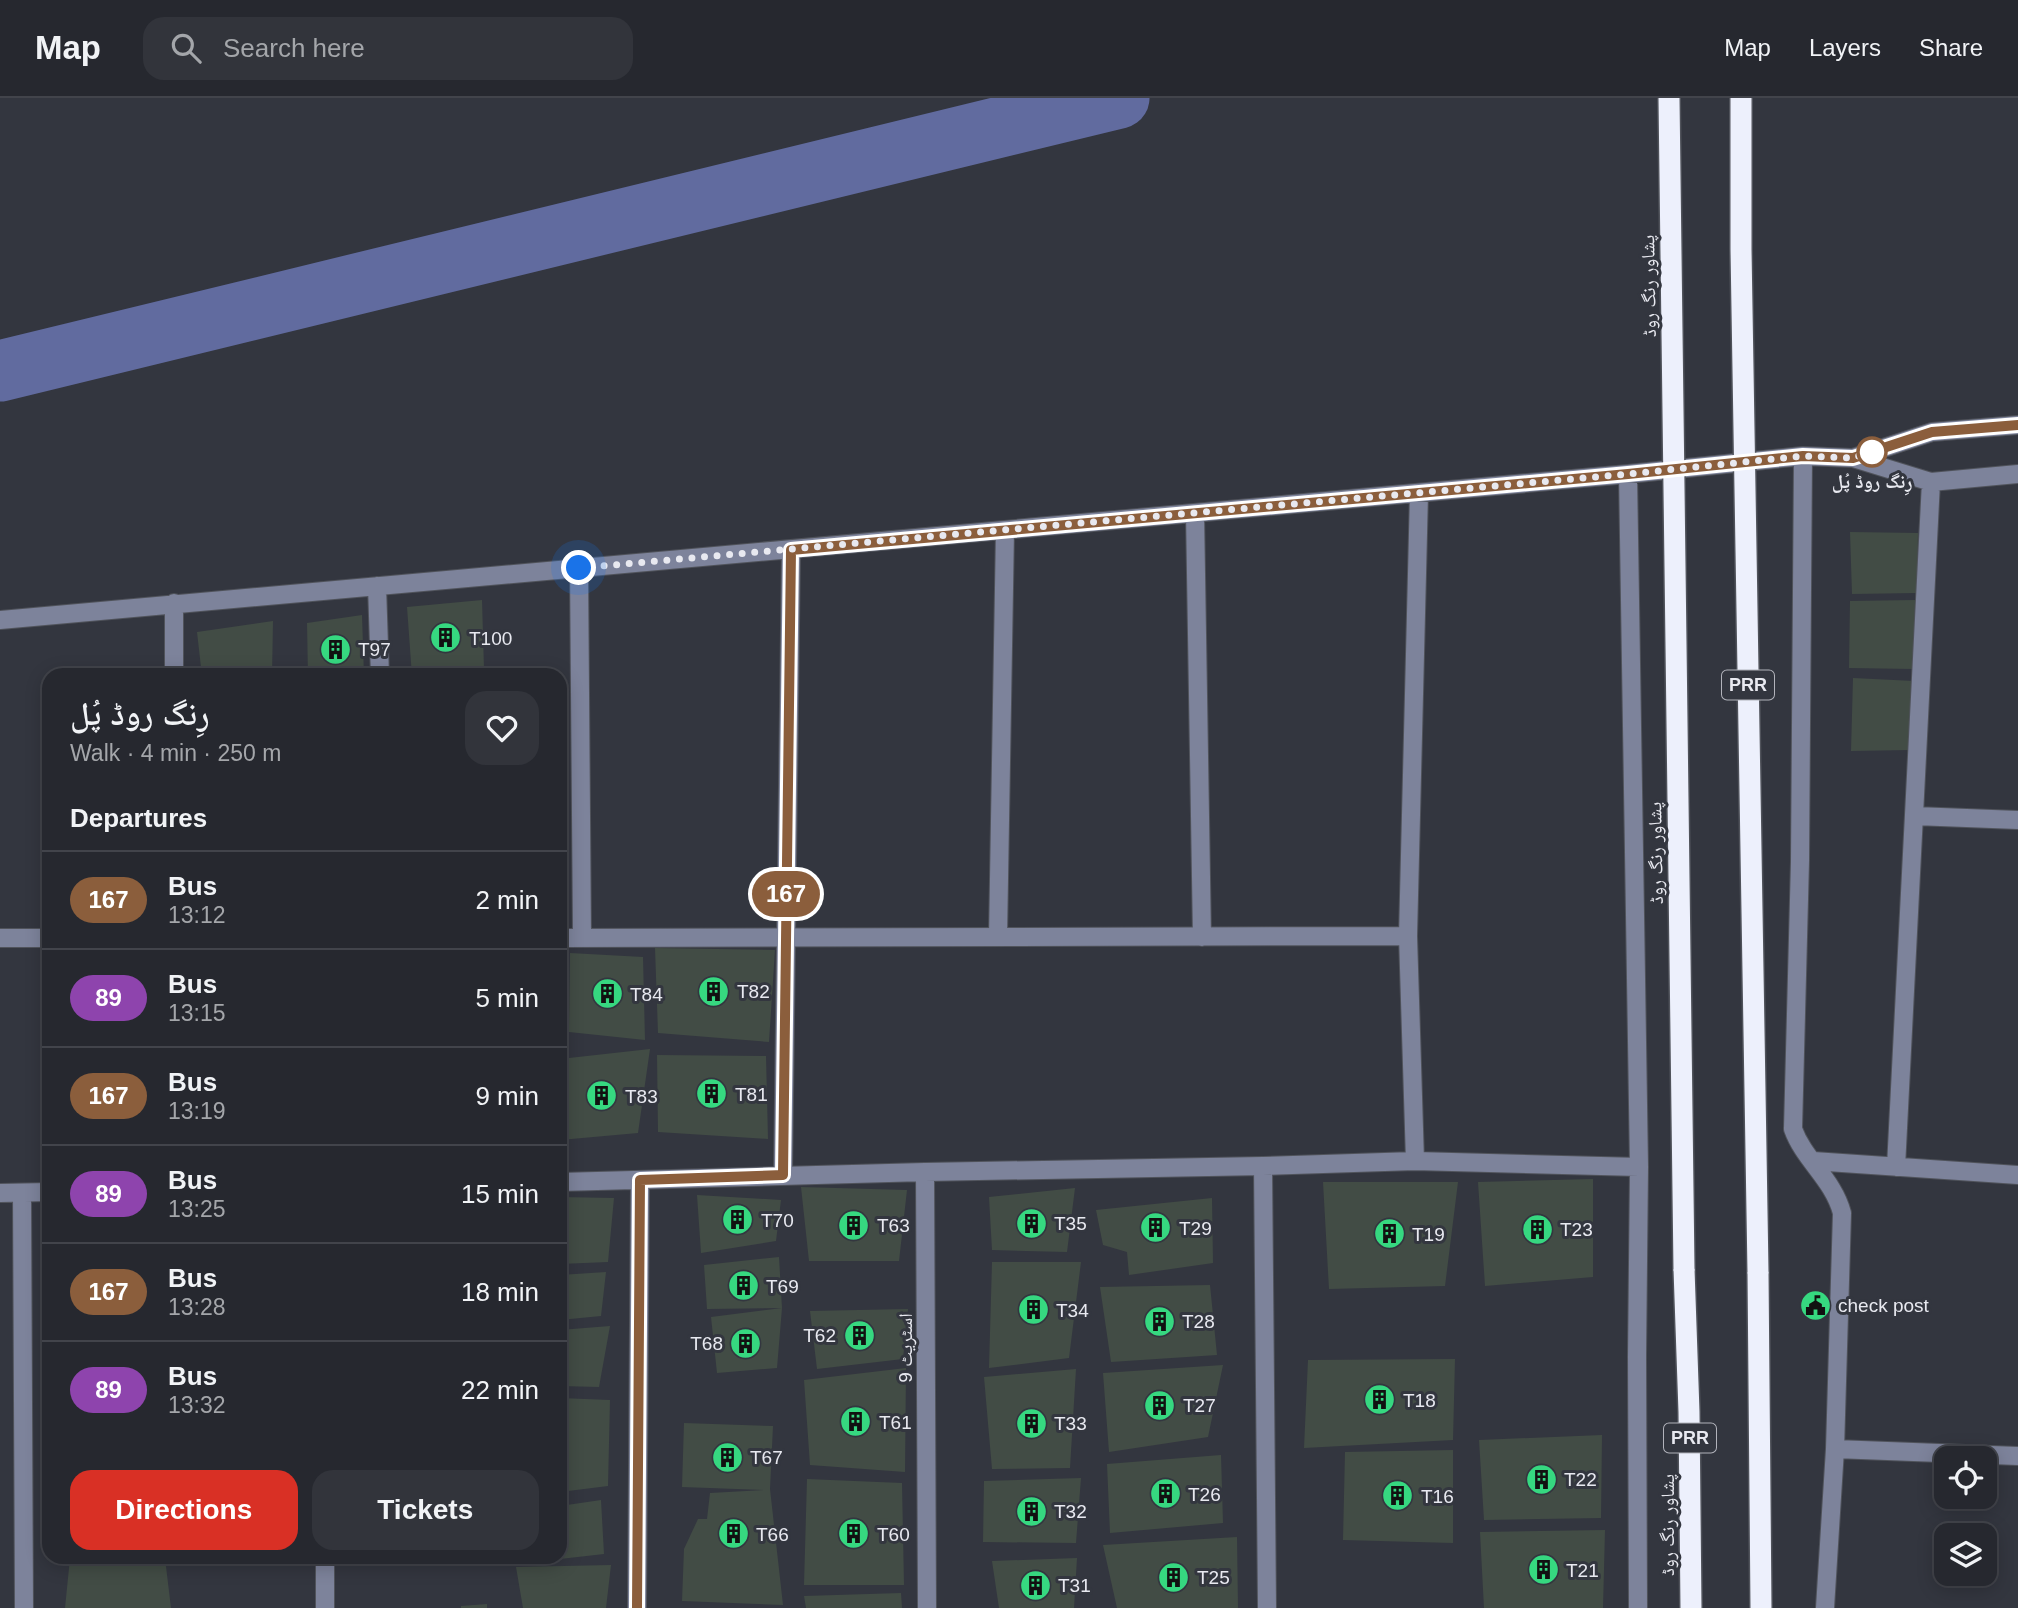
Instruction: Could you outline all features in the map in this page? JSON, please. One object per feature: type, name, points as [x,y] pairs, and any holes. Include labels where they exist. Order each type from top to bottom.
[{"type":"highway","name":"پشاور رنگ روڈ","points":[[1669,98],[1691,1608]]},
{"type":"highway","name":"PRR","points":[[1741,98],[1761,1608]]},
{"type":"street","points":[[1853,458],[1932,432],[2018,425]]},
{"type":"street","points":[[1803,456],[1800,861],[1792,1115],[1798,1142],[1832,1186],[1842,1213],[1835,1449],[1825,1608]]},
{"type":"street","points":[[0,620],[1803,456],[1853,458],[1931,482],[2018,474]]},
{"type":"street","points":[[1628,474],[1639,1167],[1638,1608]]},
{"type":"street","points":[[1896,1167],[1931,482]]},
{"type":"street","points":[[1415,1161],[1408,936],[1419,493]]},
{"type":"street","points":[[1195,513],[1202,937]]},
{"type":"street","points":[[998,937],[1006,530]]},
{"type":"street","points":[[783,1175],[791,550]]},
{"type":"street","points":[[579,568],[582,938]]},
{"type":"street","points":[[377,586],[380,668]]},
{"type":"street","points":[[174,603],[174,668]]},
{"type":"street","points":[[1915,816],[2018,820]]},
{"type":"street","points":[[567,938],[1408,936]]},
{"type":"street","points":[[0,938],[42,938]]},
{"type":"street","points":[[567,1182],[1415,1161],[1639,1167]]},
{"type":"street","points":[[1813,1161],[2018,1175]]},
{"type":"street","points":[[1263,1166],[1267,1608]]},
{"type":"street","name":"اسٹریٹ 9","points":[[925,1172],[926,1608]]},
{"type":"street","points":[[637,1608],[640,1180]]},
{"type":"street","points":[[0,1193],[42,1192]]},
{"type":"street","points":[[22,1193],[24,1608]]},
{"type":"street","points":[[1835,1449],[2018,1456]]},
{"type":"street","points":[[325,1564],[325,1608]]},
{"type":"building","points":[[1850,532],[1918,533],[1917,593],[1852,594]]},
{"type":"building","name":"T100","points":[[482,600],[484,668],[411,668],[407,607]]},
{"type":"building","points":[[1915,600],[1914,669],[1849,668],[1850,601]]},
{"type":"building","name":"T97","points":[[362,615],[364,668],[308,668],[307,623]]},
{"type":"building","points":[[273,621],[272,668],[201,668],[197,632]]},
{"type":"building","points":[[1853,678],[1914,681],[1910,750],[1851,751]]},
{"type":"building","name":"T82","points":[[655,948],[775,950],[769,1042],[658,1033]]},
{"type":"building","name":"T84","points":[[570,953],[643,957],[645,1040],[569,1032]]},
{"type":"building","name":"T83","points":[[650,1049],[638,1133],[567,1139],[567,1058]]},
{"type":"building","name":"T81","points":[[657,1055],[766,1056],[768,1139],[658,1132]]},
{"type":"building","name":"T23","points":[[1593,1179],[1593,1277],[1485,1286],[1478,1182]]},
{"type":"building","name":"T19","points":[[1323,1182],[1458,1182],[1445,1286],[1329,1289]]},
{"type":"building","name":"T63","points":[[801,1187],[907,1190],[899,1261],[809,1261]]},
{"type":"building","name":"T35","points":[[1075,1188],[1067,1252],[992,1250],[989,1197]]},
{"type":"building","name":"T70","points":[[697,1195],[781,1200],[776,1241],[701,1253]]},
{"type":"building","points":[[567,1197],[614,1198],[608,1262],[567,1264]]},
{"type":"building","name":"T29","points":[[1212,1198],[1213,1263],[1129,1275],[1127,1252],[1103,1245],[1096,1210]]},
{"type":"building","name":"T69","points":[[779,1257],[782,1308],[707,1309],[704,1265]]},
{"type":"building","name":"T34","points":[[992,1262],[1081,1262],[1069,1358],[989,1368]]},
{"type":"building","points":[[606,1272],[601,1316],[567,1319],[567,1275]]},
{"type":"building","name":"T28","points":[[1210,1285],[1217,1355],[1111,1362],[1100,1287]]},
{"type":"building","name":"T68","points":[[782,1308],[777,1368],[717,1373],[711,1317]]},
{"type":"building","name":"T62","points":[[908,1309],[903,1359],[817,1369],[810,1311]]},
{"type":"building","points":[[610,1326],[599,1387],[567,1386],[567,1329]]},
{"type":"building","name":"T18","points":[[1455,1359],[1453,1440],[1304,1448],[1308,1360]]},
{"type":"building","name":"T27","points":[[1223,1365],[1208,1437],[1109,1452],[1103,1373]]},
{"type":"building","name":"T61","points":[[906,1368],[905,1472],[810,1465],[804,1380]]},
{"type":"building","name":"T33","points":[[1076,1369],[1070,1468],[992,1469],[984,1377]]},
{"type":"building","points":[[567,1398],[610,1400],[608,1486],[567,1491]]},
{"type":"building","name":"T66","points":[[684,1423],[773,1426],[770,1489],[783,1605],[682,1601],[684,1549],[698,1519],[707,1519],[710,1493],[764,1490],[682,1487]]},
{"type":"building","name":"T22","points":[[1602,1435],[1601,1518],[1484,1520],[1479,1440]]},
{"type":"building","name":"T16","points":[[1453,1450],[1453,1543],[1343,1540],[1345,1452]]},
{"type":"building","name":"T26","points":[[1221,1455],[1223,1523],[1110,1533],[1107,1464]]},
{"type":"building","name":"T32","points":[[1081,1478],[1076,1543],[983,1542],[984,1481]]},
{"type":"building","name":"T60","points":[[807,1479],[902,1483],[904,1585],[804,1585]]},
{"type":"building","points":[[601,1500],[604,1554],[567,1558],[567,1505]]},
{"type":"building","name":"T21","points":[[1605,1530],[1603,1608],[1484,1608],[1480,1532]]},
{"type":"building","name":"T25","points":[[1237,1537],[1238,1608],[1117,1608],[1103,1545]]},
{"type":"building","name":"T31","points":[[1077,1558],[1074,1608],[999,1608],[992,1561]]},
{"type":"building","points":[[69,1564],[166,1564],[171,1608],[65,1608]]},
{"type":"building","points":[[611,1565],[606,1608],[523,1608],[516,1567]]},
{"type":"building","points":[[901,1593],[902,1608],[806,1608],[804,1596]]},
{"type":"building","points":[[487,1604],[487,1608],[461,1608],[461,1606]]},
{"type":"waterway","points":[[0,371],[1119,98]]},
{"type":"bus line","name":"167","points":[[637,1608],[640,1180],[783,1175],[791,550],[1803,456],[1853,458],[1932,432],[2018,425]]},
{"type":"place","name":"رِنگ روڈ پُل","points":[[1872,452]]},
{"type":"place","name":"T100","points":[[446,638]]},
{"type":"place","name":"T97","points":[[335,649]]},
{"type":"place","name":"T82","points":[[714,991]]},
{"type":"place","name":"T84","points":[[607,994]]},
{"type":"place","name":"T81","points":[[712,1094]]},
{"type":"place","name":"T83","points":[[602,1096]]},
{"type":"place","name":"T70","points":[[738,1220]]},
{"type":"place","name":"T35","points":[[1031,1223]]},
{"type":"place","name":"T63","points":[[854,1225]]},
{"type":"place","name":"T29","points":[[1156,1228]]},
{"type":"place","name":"T23","points":[[1537,1229]]},
{"type":"place","name":"T19","points":[[1389,1234]]},
{"type":"place","name":"T69","points":[[743,1286]]},
{"type":"place","name":"check post","points":[[1815,1305]]},
{"type":"place","name":"T34","points":[[1033,1310]]},
{"type":"place","name":"T28","points":[[1159,1321]]},
{"type":"place","name":"T62","points":[[859,1335]]},
{"type":"place","name":"T68","points":[[746,1343]]},
{"type":"place","name":"T18","points":[[1380,1400]]},
{"type":"place","name":"T27","points":[[1160,1405]]},
{"type":"place","name":"T61","points":[[856,1422]]},
{"type":"place","name":"T33","points":[[1031,1423]]},
{"type":"place","name":"T67","points":[[727,1457]]},
{"type":"place","name":"T22","points":[[1541,1479]]},
{"type":"place","name":"T26","points":[[1165,1494]]},
{"type":"place","name":"T16","points":[[1398,1496]]},
{"type":"place","name":"T32","points":[[1031,1511]]},
{"type":"place","name":"T66","points":[[733,1534]]},
{"type":"place","name":"T60","points":[[854,1534]]},
{"type":"place","name":"T21","points":[[1543,1570]]},
{"type":"place","name":"T25","points":[[1174,1577]]},
{"type":"place","name":"T31","points":[[1035,1585]]},
{"type":"route","points":[[579,568],[1803,456],[1853,458],[1879,449],[1872,452]]}]
